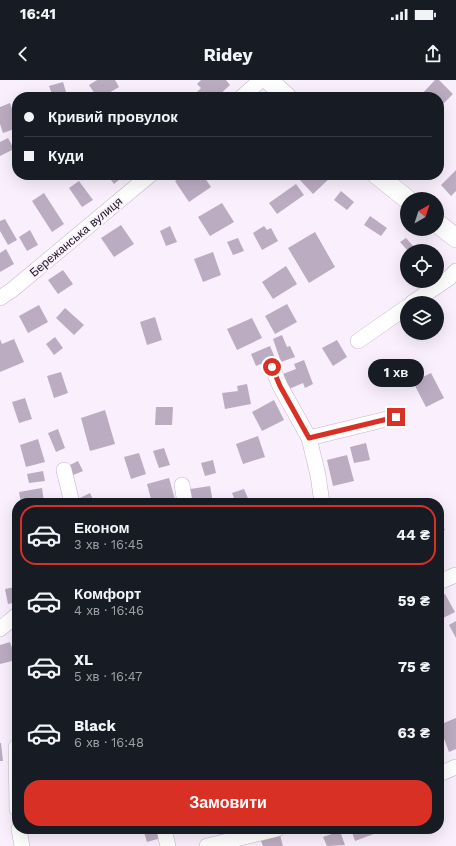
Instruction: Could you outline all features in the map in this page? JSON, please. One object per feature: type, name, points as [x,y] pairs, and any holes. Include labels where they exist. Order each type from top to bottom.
[{"type":"main road","points":[[268,80],[281,92]]},
{"type":"main road","points":[[383,180],[400,193]]},
{"type":"main road","points":[[444,229],[456,238]]},
{"type":"street","points":[[248,92],[261,80]]},
{"type":"street","name":"Бережанська вулиця","points":[[0,298],[12,290],[144,180]]},
{"type":"street","points":[[422,296],[449,278],[456,271]]},
{"type":"street","points":[[358,340],[400,312]]},
{"type":"street","points":[[272,367],[280,386],[309,438],[318,475],[321,498]]},
{"type":"street","points":[[309,438],[396,417]]},
{"type":"street","points":[[64,470],[71,498]]},
{"type":"street","points":[[182,485],[184,498]]},
{"type":"street","points":[[444,580],[456,575]]},
{"type":"street","points":[[0,629],[12,619]]},
{"type":"street","points":[[444,772],[456,767]]},
{"type":"street","points":[[21,834],[22,846]]},
{"type":"street","points":[[165,834],[168,846]]},
{"type":"street","points":[[208,846],[257,834]]},
{"type":"building","points":[[97,80],[115,80],[119,87],[110,92],[94,92],[89,85]]},
{"type":"building","points":[[201,80],[226,80],[230,85],[222,92],[197,92],[201,88],[197,84]]},
{"type":"building","points":[[435,80],[439,80],[453,94],[444,103],[444,92],[424,92]]},
{"type":"building","points":[[63,82],[66,92],[51,92],[49,86]]},
{"type":"building","points":[[10,103],[12,109],[12,130],[3,133],[0,124],[0,107]]},
{"type":"building","points":[[8,138],[12,145],[12,150],[0,156],[0,142]]},
{"type":"building","points":[[456,170],[456,191],[451,196],[441,185]]},
{"type":"building","points":[[111,180],[119,180],[114,184]]},
{"type":"building","points":[[206,180],[211,187],[189,202],[175,181]]},
{"type":"building","points":[[300,180],[328,180],[313,194]]},
{"type":"building","points":[[79,181],[93,200],[82,207],[69,188]]},
{"type":"building","points":[[296,184],[304,195],[277,214],[269,203]]},
{"type":"building","points":[[341,191],[354,202],[347,210],[334,200]]},
{"type":"building","points":[[44,193],[64,224],[52,232],[32,201]]},
{"type":"building","points":[[222,203],[234,222],[210,236],[198,217]]},
{"type":"building","points":[[370,216],[387,228],[381,236],[364,225]]},
{"type":"building","points":[[5,219],[17,240],[8,245],[0,231],[0,221]]},
{"type":"building","points":[[121,225],[134,244],[114,257],[101,238]]},
{"type":"building","points":[[170,226],[177,242],[166,246],[160,231]]},
{"type":"building","points":[[264,226],[267,230],[271,228],[278,241],[262,250],[253,233]]},
{"type":"building","points":[[30,230],[38,245],[27,251],[19,237]]},
{"type":"building","points":[[315,232],[335,267],[309,283],[288,248]]},
{"type":"building","points":[[238,238],[244,251],[233,255],[227,242]]},
{"type":"building","points":[[406,238],[411,244],[402,244],[400,242]]},
{"type":"building","points":[[6,249],[14,264],[0,272],[0,253]]},
{"type":"building","points":[[213,252],[221,275],[203,282],[194,259]]},
{"type":"building","points":[[286,266],[297,284],[273,299],[262,282]]},
{"type":"building","points":[[63,270],[73,284],[58,294],[48,280]]},
{"type":"building","points":[[287,304],[297,322],[275,334],[265,316]]},
{"type":"building","points":[[39,305],[48,322],[28,333],[19,316]]},
{"type":"building","points":[[65,308],[84,325],[74,335],[56,318]]},
{"type":"building","points":[[155,317],[162,340],[147,345],[140,322]]},
{"type":"building","points":[[252,318],[262,338],[237,350],[227,329]]},
{"type":"building","points":[[282,335],[287,347],[290,346],[295,357],[281,362],[273,339]]},
{"type":"building","points":[[55,337],[63,348],[54,355],[46,344]]},
{"type":"building","points":[[0,339],[2,344],[14,339],[24,362],[0,372]]},
{"type":"building","points":[[337,340],[347,357],[333,366],[322,348]]},
{"type":"building","points":[[270,346],[275,358],[256,366],[251,354]]},
{"type":"building","points":[[304,360],[313,384],[305,388],[303,383],[289,389],[283,374],[296,369],[294,364]]},
{"type":"building","points":[[61,372],[68,393],[54,398],[47,376]]},
{"type":"building","points":[[431,373],[444,398],[426,407],[413,382]]},
{"type":"building","points":[[247,384],[251,404],[225,409],[222,393],[238,391],[237,386]]},
{"type":"building","points":[[25,398],[32,419],[19,423],[12,402]]},
{"type":"building","points":[[274,400],[284,420],[262,431],[252,412]]},
{"type":"building","points":[[156,407],[173,407],[172,425],[155,425]]},
{"type":"building","points":[[105,410],[115,444],[90,451],[81,418]]},
{"type":"building","points":[[58,429],[65,448],[56,452],[48,433]]},
{"type":"building","points":[[258,436],[265,457],[243,464],[236,444]]},
{"type":"building","points":[[38,439],[45,462],[26,467],[20,445]]},
{"type":"building","points":[[366,443],[370,460],[354,463],[350,447]]},
{"type":"building","points":[[164,448],[170,465],[159,468],[153,451]]},
{"type":"building","points":[[139,453],[146,474],[131,479],[124,457]]},
{"type":"building","points":[[347,455],[354,481],[333,486],[327,460]]},
{"type":"building","points":[[213,460],[216,473],[205,476],[201,463]]},
{"type":"building","points":[[78,461],[83,471],[71,476],[66,467]]},
{"type":"building","points":[[43,471],[45,481],[29,483],[27,474]]},
{"type":"building","points":[[169,478],[175,498],[151,498],[147,484]]},
{"type":"building","points":[[210,486],[212,498],[186,498],[184,490]]},
{"type":"building","points":[[42,488],[43,498],[20,498],[19,492]]},
{"type":"building","points":[[244,489],[248,498],[234,498],[232,493]]},
{"type":"building","points":[[90,493],[92,498],[80,498]]},
{"type":"building","points":[[12,588],[12,603],[8,604],[5,589]]},
{"type":"building","points":[[444,594],[455,612],[444,618]]},
{"type":"building","points":[[456,621],[456,638],[449,625]]},
{"type":"building","points":[[10,642],[12,648],[12,661],[0,664],[0,645]]},
{"type":"building","points":[[456,718],[456,749],[449,752],[444,738],[444,723]]},
{"type":"building","points":[[1,743],[3,761],[0,761]]},
{"type":"building","points":[[145,834],[160,834],[161,838],[147,842]]},
{"type":"building","points":[[332,834],[341,834],[345,845],[327,846],[323,837]]},
{"type":"building","points":[[353,834],[374,834],[355,841]]},
{"type":"building","points":[[280,835],[283,846],[263,846],[261,841]]},
{"type":"route","points":[[272,367],[280,386],[309,438],[396,417]]}]
